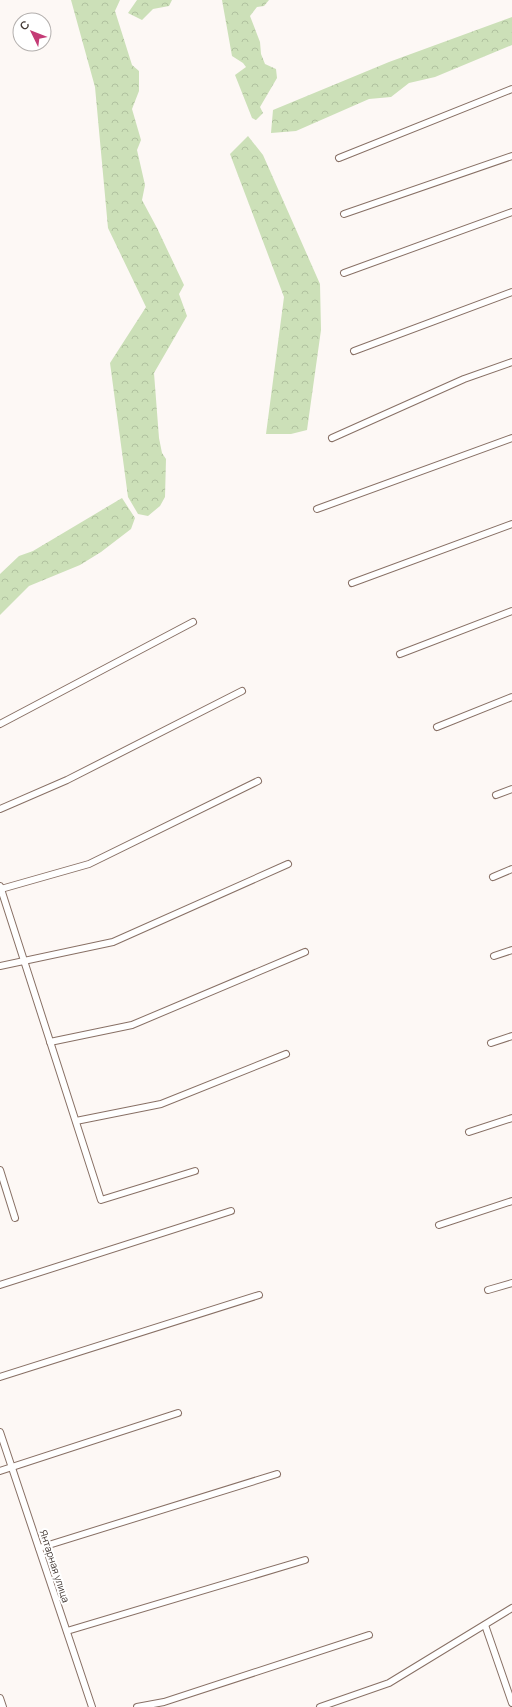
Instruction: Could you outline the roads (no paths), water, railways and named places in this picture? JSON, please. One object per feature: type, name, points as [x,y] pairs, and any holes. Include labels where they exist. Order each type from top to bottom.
[{"type":"street","points":[[339,158],[512,89]]},
{"type":"street","points":[[344,214],[512,156]]},
{"type":"street","points":[[344,273],[512,212]]},
{"type":"street","points":[[354,351],[512,292]]},
{"type":"street","points":[[332,438],[464,379],[512,362]]},
{"type":"street","points":[[317,509],[512,438]]},
{"type":"street","points":[[352,583],[512,524]]},
{"type":"street","points":[[400,654],[512,611]]},
{"type":"street","points":[[0,724],[193,622]]},
{"type":"street","points":[[0,809],[67,780],[242,691]]},
{"type":"street","points":[[437,726],[512,697]]},
{"type":"street","points":[[195,1171],[101,1200],[0,888],[89,864],[258,781]]},
{"type":"street","points":[[496,795],[512,789]]},
{"type":"street","points":[[0,966],[113,942],[288,864]]},
{"type":"street","points":[[493,877],[512,869]]},
{"type":"street","points":[[494,956],[512,950]]},
{"type":"street","points":[[50,1042],[132,1025],[305,952]]},
{"type":"street","points":[[491,1044],[512,1036]]},
{"type":"street","points":[[76,1121],[161,1104],[286,1054]]},
{"type":"street","points":[[470,1132],[512,1118]]},
{"type":"street","points":[[0,1170],[15,1218]]},
{"type":"street","points":[[439,1225],[512,1200]]},
{"type":"street","points":[[0,1285],[231,1211]]},
{"type":"street","points":[[488,1290],[512,1283]]},
{"type":"street","points":[[0,1377],[259,1295]]},
{"type":"street","points":[[0,1471],[178,1413]]},
{"type":"street","name":"Янтарная улица","points":[[0,1432],[92,1707]]},
{"type":"street","points":[[39,1548],[277,1474]]},
{"type":"street","points":[[67,1631],[305,1560]]},
{"type":"street","points":[[320,1707],[389,1683],[512,1608]]},
{"type":"street","points":[[485,1624],[512,1703]]},
{"type":"street","points":[[137,1707],[164,1702],[369,1635]]},
{"type":"street","points":[[0,1698],[3,1707]]}]
